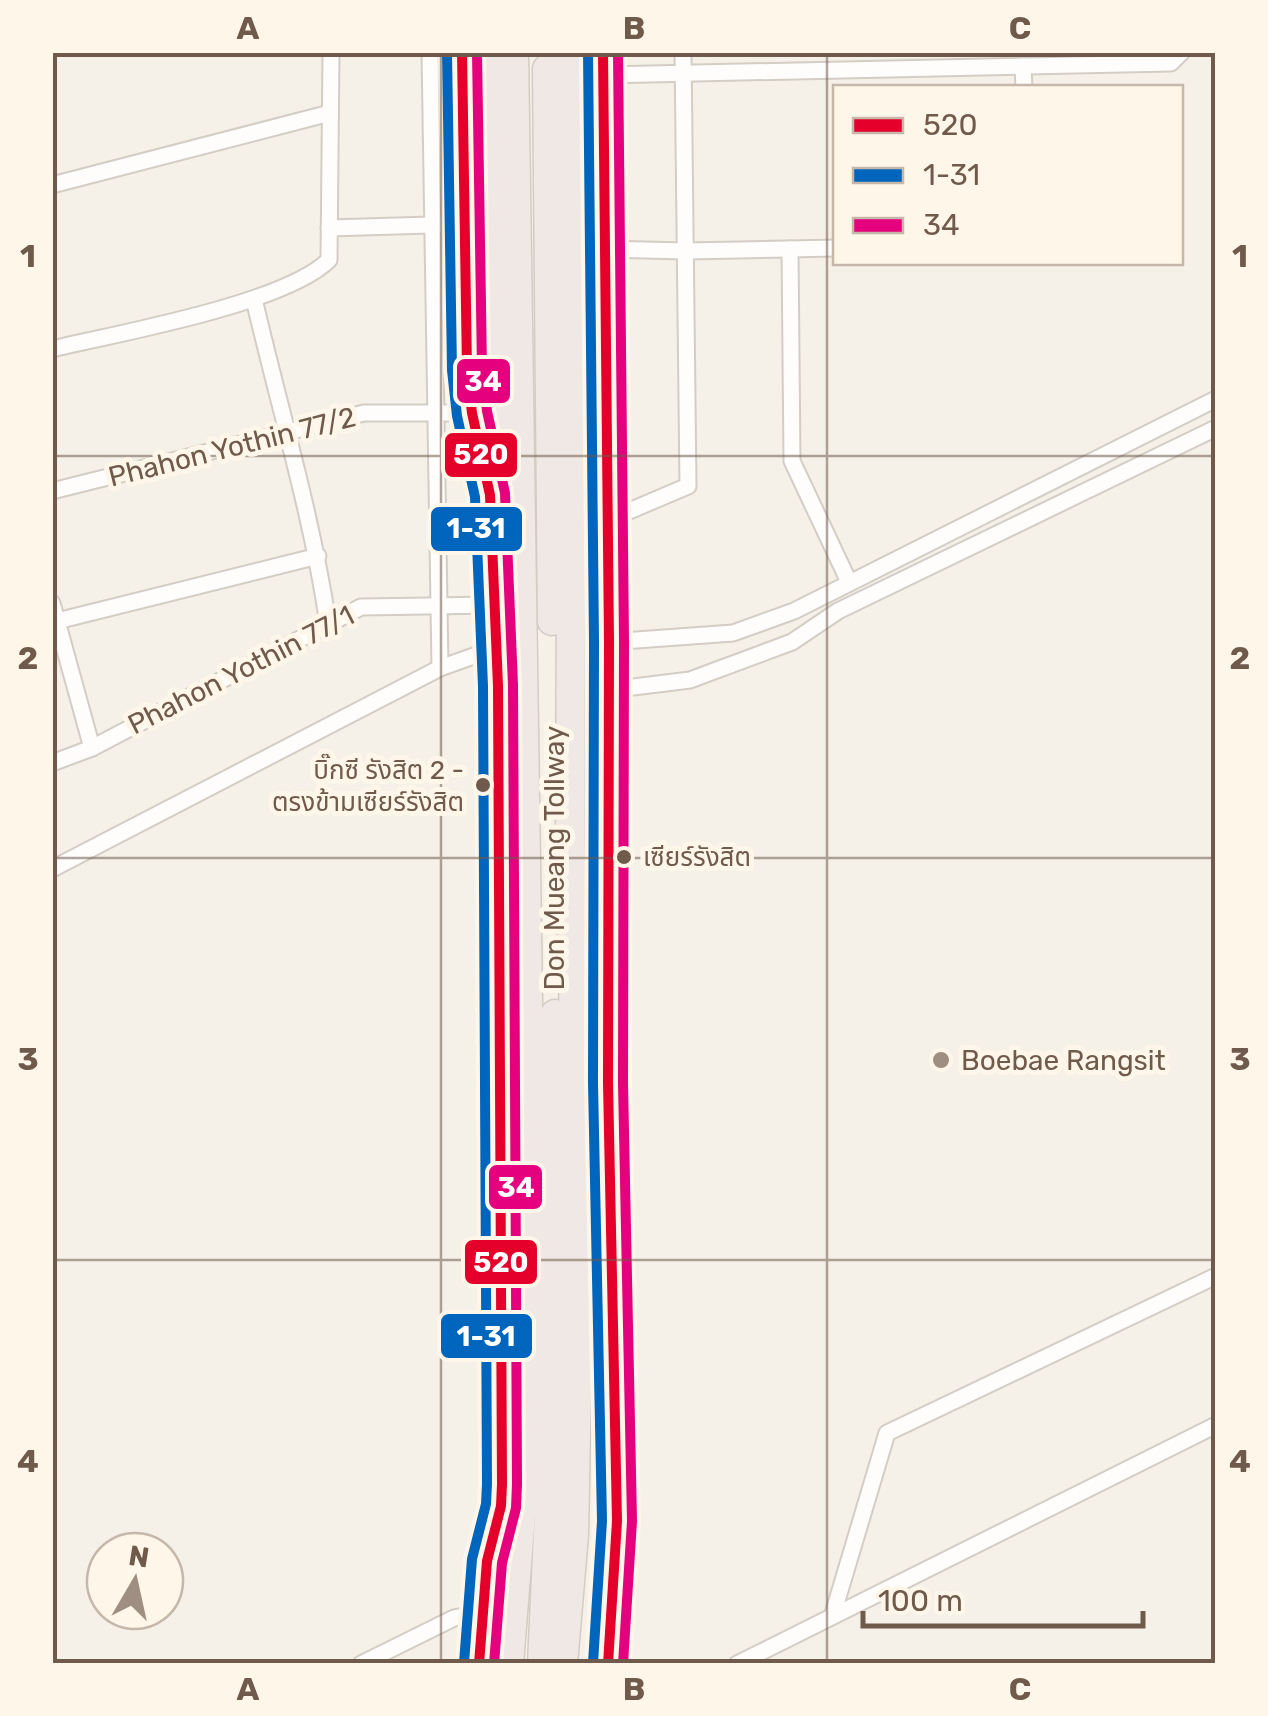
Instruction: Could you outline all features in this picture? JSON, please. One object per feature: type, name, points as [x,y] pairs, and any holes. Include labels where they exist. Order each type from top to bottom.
[{"type":"highway","points":[[484,1663],[501,1506],[504,1320],[486,52]]},
{"type":"highway","name":"Don Mueang Tollway","points":[[509,1664],[530,1401],[532,1269],[514,52]]},
{"type":"highway","name":"Don Mueang Tollway","points":[[542,1664],[558,1314],[547,52]]},
{"type":"highway","points":[[563,1664],[574,1535],[580,1272],[570,830],[572,350],[566,52]]},
{"type":"highway","points":[[580,52],[603,158]]},
{"type":"highway","points":[[484,1663],[482,1612],[487,1561],[501,1506]]},
{"type":"main road","points":[[462,52],[467,370],[490,495]]},
{"type":"main road","points":[[603,52],[609,642],[608,1083],[617,1521],[608,1664]]},
{"type":"street","points":[[52,349],[254,299],[317,272],[329,260],[331,52]]},
{"type":"street","points":[[430,52],[440,668]]},
{"type":"street","points":[[608,520],[688,486],[684,52]]},
{"type":"street","points":[[602,75],[1171,63],[1182,52]]},
{"type":"street","points":[[1023,66],[1024,85]]},
{"type":"street","points":[[52,186],[330,113]]},
{"type":"street","points":[[330,228],[464,224]]},
{"type":"street","points":[[790,248],[792,461],[849,582]]},
{"type":"street","points":[[604,249],[833,248]]},
{"type":"street","points":[[254,299],[318,556],[328,624]]},
{"type":"street","points":[[609,642],[732,633],[794,610],[1216,399]]},
{"type":"street","name":"Phahon Yothin 77/2","points":[[52,491],[364,413],[472,413]]},
{"type":"street","points":[[609,690],[690,680],[792,642],[838,610],[1216,428]]},
{"type":"street","points":[[58,621],[318,556]]},
{"type":"street","points":[[52,603],[92,748]]},
{"type":"street","name":"Phahon Yothin 77/1","points":[[52,762],[92,748],[361,606],[495,605]]},
{"type":"street","points":[[716,634],[723,668]]},
{"type":"street","points":[[52,869],[440,668],[496,648]]},
{"type":"street","points":[[833,1614],[888,1433],[1216,1276]]},
{"type":"street","points":[[737,1664],[1216,1426]]},
{"type":"street","points":[[361,1664],[454,1618],[482,1612]]},
{"type":"transit line","name":"1-31","points":[[447,52],[452,370],[457,416],[475,497],[483,686],[487,1484],[472,1559],[464,1663]]},
{"type":"transit line","name":"520","points":[[462,52],[467,370],[490,495],[498,686],[502,1484],[501,1506],[487,1561],[479,1664]]},
{"type":"transit line","name":"34","points":[[477,52],[482,369],[505,493],[513,685],[517,1484],[516,1508],[502,1563],[494,1664]]},
{"type":"transit line","name":"1-31","points":[[588,52],[594,642],[593,1083],[602,1521],[593,1663]]},
{"type":"transit line","name":"520","points":[[603,52],[609,642],[608,1083],[617,1521],[608,1664]]},
{"type":"transit line","name":"34","points":[[618,52],[624,642],[623,1083],[632,1521],[623,1664]]},
{"type":"place","name":"บิ๊กซี รังสิต 2 - ตรงข้ามเซียร์รังสิต","points":[[483,785]]},
{"type":"place","name":"เซียร์รังสิต","points":[[624,857]]},
{"type":"place","name":"Boebae Rangsit","points":[[941,1060]]}]
